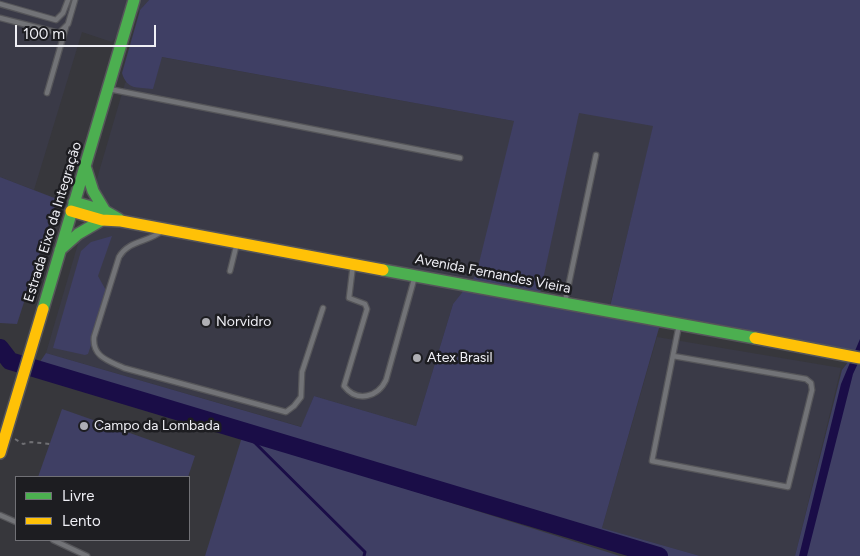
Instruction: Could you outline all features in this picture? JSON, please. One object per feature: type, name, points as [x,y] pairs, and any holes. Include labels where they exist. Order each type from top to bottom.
[{"type":"main road","name":"Estrada Eixo da Integração","points":[[0,453],[134,0]]},
{"type":"main road","points":[[60,250],[78,234],[104,216],[93,192],[85,166]]},
{"type":"main road","name":"Avenida Fernandes Vieira","points":[[72,207],[121,221],[856,357]]},
{"type":"lane","points":[[0,4],[56,20],[63,13],[68,0]]},
{"type":"lane","points":[[47,93],[75,0]]},
{"type":"lane","points":[[0,18],[53,34],[59,33],[68,24]]},
{"type":"lane","points":[[108,89],[460,158]]},
{"type":"lane","points":[[565,303],[596,155]]},
{"type":"lane","points":[[164,229],[155,237],[126,247],[119,257],[94,337],[94,347],[101,358],[124,368],[286,412],[294,406],[301,396],[302,372],[322,308]]},
{"type":"lane","points":[[230,271],[237,242]]},
{"type":"lane","points":[[353,264],[349,298],[365,304],[367,309],[344,386],[351,392],[361,396],[368,396],[379,392],[386,380],[415,275]]},
{"type":"lane","points":[[673,356],[806,379],[811,383],[812,390],[788,487],[652,461],[679,324]]},
{"type":"lane","points":[[0,515],[15,522]]},
{"type":"lane","points":[[55,541],[87,556]]},
{"type":"path","points":[[8,426],[17,442],[50,444]]},
{"type":"shaded area","points":[[0,0],[149,0],[112,42],[82,32],[34,190],[0,177]]},
{"type":"shaded area","points":[[149,0],[860,0],[860,556],[795,556],[842,370],[852,357],[661,321],[602,528],[700,556],[659,556],[35,369],[46,353],[301,427],[314,396],[416,426],[453,304],[476,275],[514,121],[162,57],[153,89],[133,87],[127,82],[122,73],[140,10]],"holes":[[[579,113],[653,126],[609,311],[539,298]]]},
{"type":"shaded area","points":[[161,57],[514,121],[579,112],[654,125],[610,305],[476,276],[453,304],[416,426],[314,396],[302,427],[46,353],[125,83]]},
{"type":"shaded area","points":[[0,177],[57,199],[17,324],[0,323]]},
{"type":"shaded area","points":[[112,236],[98,276],[108,294],[88,354],[53,348],[81,251],[91,242]]},
{"type":"shaded area","points":[[657,337],[841,368],[795,556],[700,556],[602,528]]},
{"type":"shaded area","points":[[860,339],[860,359],[853,374],[807,556],[799,556],[841,384]]},
{"type":"shaded area","name":"Campo da Lombada","points":[[62,409],[195,456],[188,476],[38,476]]},
{"type":"shaded area","points":[[242,437],[620,556],[205,556]]},
{"type":"waterway","points":[[0,348],[10,361],[659,556]]},
{"type":"waterway","points":[[242,430],[365,552],[364,556]]},
{"type":"waterway","points":[[647,552],[648,556]]},
{"type":"traffic: fast","points":[[43,309],[134,0]]},
{"type":"traffic: fast","points":[[85,166],[93,191],[105,211]]},
{"type":"traffic: fast","points":[[74,202],[105,211],[119,219]]},
{"type":"traffic: fast","points":[[60,250],[78,234],[102,220]]},
{"type":"traffic: fast","points":[[383,270],[755,338]]},
{"type":"traffic: slow","points":[[71,211],[102,220],[121,221],[383,270]]},
{"type":"traffic: slow","points":[[0,453],[43,309]]},
{"type":"traffic: slow","points":[[755,338],[860,358]]},
{"type":"place","name":"Norvidro","points":[[206,322]]},
{"type":"place","name":"Atex Brasil","points":[[417,358]]},
{"type":"place","name":"Campo da Lombada","points":[[84,426]]}]
